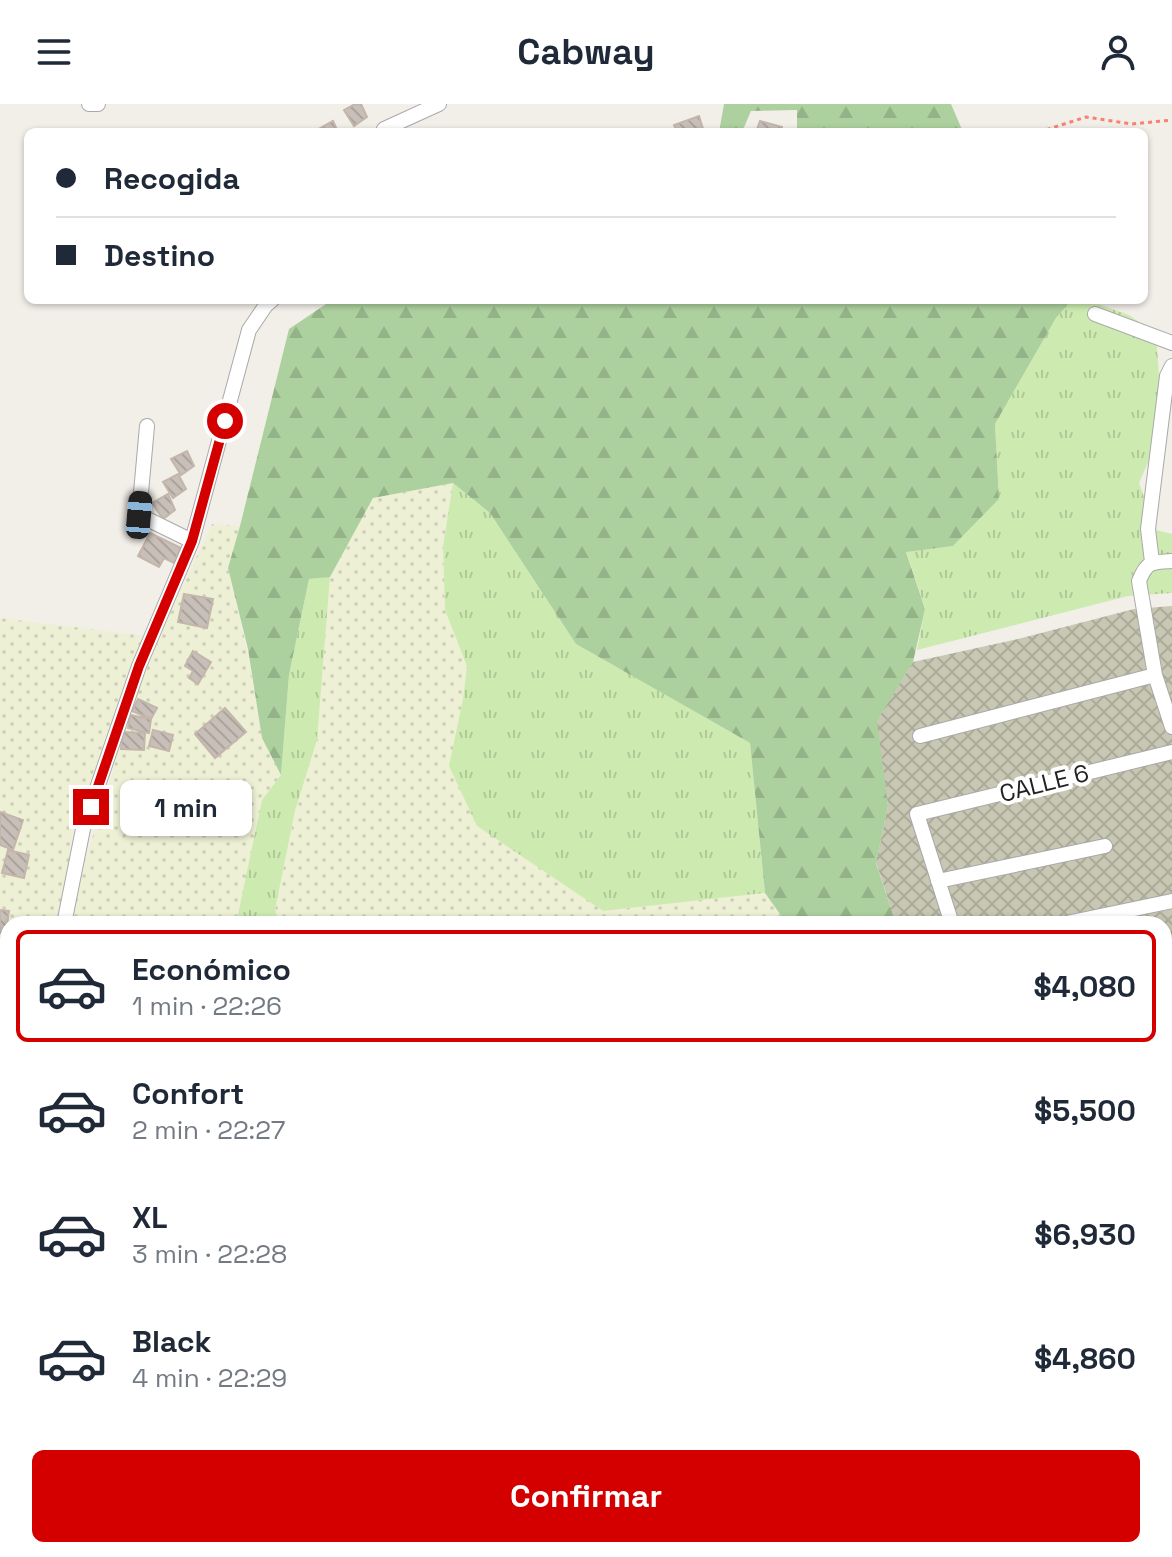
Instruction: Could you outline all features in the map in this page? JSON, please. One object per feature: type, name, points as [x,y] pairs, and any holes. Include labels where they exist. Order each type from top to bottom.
[{"type":"street","points":[[386,128],[439,104]]},
{"type":"street","points":[[66,916],[83,829],[139,666],[192,541],[249,330],[267,304]]},
{"type":"street","points":[[1095,314],[1172,343]]},
{"type":"street","points":[[1152,562],[1148,529],[1167,376],[1172,366]]},
{"type":"street","points":[[147,426],[139,515],[192,541]]},
{"type":"street","points":[[1172,561],[1152,562],[1144,568],[1139,581],[1155,675],[1172,727]]},
{"type":"street","points":[[920,736],[1155,675]]},
{"type":"street","name":"CALLE 6","points":[[938,881],[917,814],[1172,752]]},
{"type":"street","points":[[949,916],[938,881],[1105,846]]},
{"type":"street","points":[[1100,916],[1172,901]]},
{"type":"path","points":[[1052,128],[1086,117],[1132,124],[1172,120]]},
{"type":"shaded area","points":[[453,483],[443,546],[445,610],[467,666],[463,699],[602,911],[765,893],[781,916],[277,916],[275,910],[295,811],[317,740],[330,577],[373,498]]},
{"type":"shaded area","points":[[212,524],[240,526],[228,568],[247,649],[262,738],[281,775],[262,801],[238,916],[73,916],[124,723]]},
{"type":"shaded area","points":[[1172,606],[1172,895],[1073,916],[893,916],[876,862],[888,806],[876,721],[913,662],[1134,609]]},
{"type":"shaded area","points":[[0,618],[147,636],[73,828],[59,916],[0,916]]},
{"type":"shaded area","points":[[1172,909],[1172,916],[1137,916]]},
{"type":"green space","points":[[724,104],[951,104],[961,128],[797,128],[797,110],[751,111],[744,128],[720,128]]},
{"type":"green space","points":[[326,304],[1068,304],[1056,318],[995,424],[999,499],[953,546],[906,552],[925,609],[913,662],[877,721],[888,806],[876,863],[893,916],[781,916],[765,893],[750,743],[576,644],[490,513],[453,483],[373,498],[330,577],[309,579],[289,675],[281,775],[262,738],[248,649],[228,568],[289,329]]},
{"type":"green space","points":[[1068,304],[1099,304],[1129,315],[1156,334],[1159,375],[1157,442],[1139,483],[1156,530],[1172,534],[1172,593],[1128,596],[917,650],[925,608],[906,551],[953,546],[999,499],[995,424],[1056,318]]},
{"type":"green space","points":[[453,483],[490,513],[576,644],[750,743],[765,893],[603,911],[477,826],[449,766],[467,666],[445,610],[443,546]]},
{"type":"green space","points":[[330,577],[317,740],[295,811],[275,910],[277,916],[238,916],[262,800],[281,775],[289,675],[309,579]]},
{"type":"building","points":[[361,104],[367,117],[354,126],[344,110]]},
{"type":"building","points":[[699,116],[703,128],[675,128],[674,125]]},
{"type":"building","points":[[333,121],[336,128],[321,128]]},
{"type":"building","points":[[760,121],[782,127],[782,128],[757,128]]},
{"type":"building","points":[[187,451],[194,466],[181,475],[171,459]]},
{"type":"building","points":[[178,474],[186,489],[173,498],[163,482]]},
{"type":"building","points":[[168,494],[175,510],[163,519],[152,503]]},
{"type":"building","points":[[150,533],[181,548],[174,563],[164,558],[159,567],[138,556]]},
{"type":"building","points":[[184,594],[213,599],[207,628],[178,622]]},
{"type":"building","points":[[193,651],[211,662],[198,684],[189,678],[193,671],[185,666]]},
{"type":"building","points":[[138,699],[157,708],[151,719],[132,711]]},
{"type":"building","points":[[225,708],[246,732],[215,758],[195,734]]},
{"type":"building","points":[[130,715],[151,719],[149,733],[128,728]]},
{"type":"building","points":[[153,730],[173,735],[169,751],[149,746]]},
{"type":"building","points":[[122,732],[145,733],[144,750],[121,749]]},
{"type":"building","points":[[0,812],[23,820],[13,850],[0,845]]},
{"type":"building","points":[[8,850],[29,855],[24,878],[2,873]]},
{"type":"building","points":[[0,910],[9,911],[8,916],[0,916]]},
{"type":"route","points":[[91,807],[139,666],[192,541],[225,421]]}]
